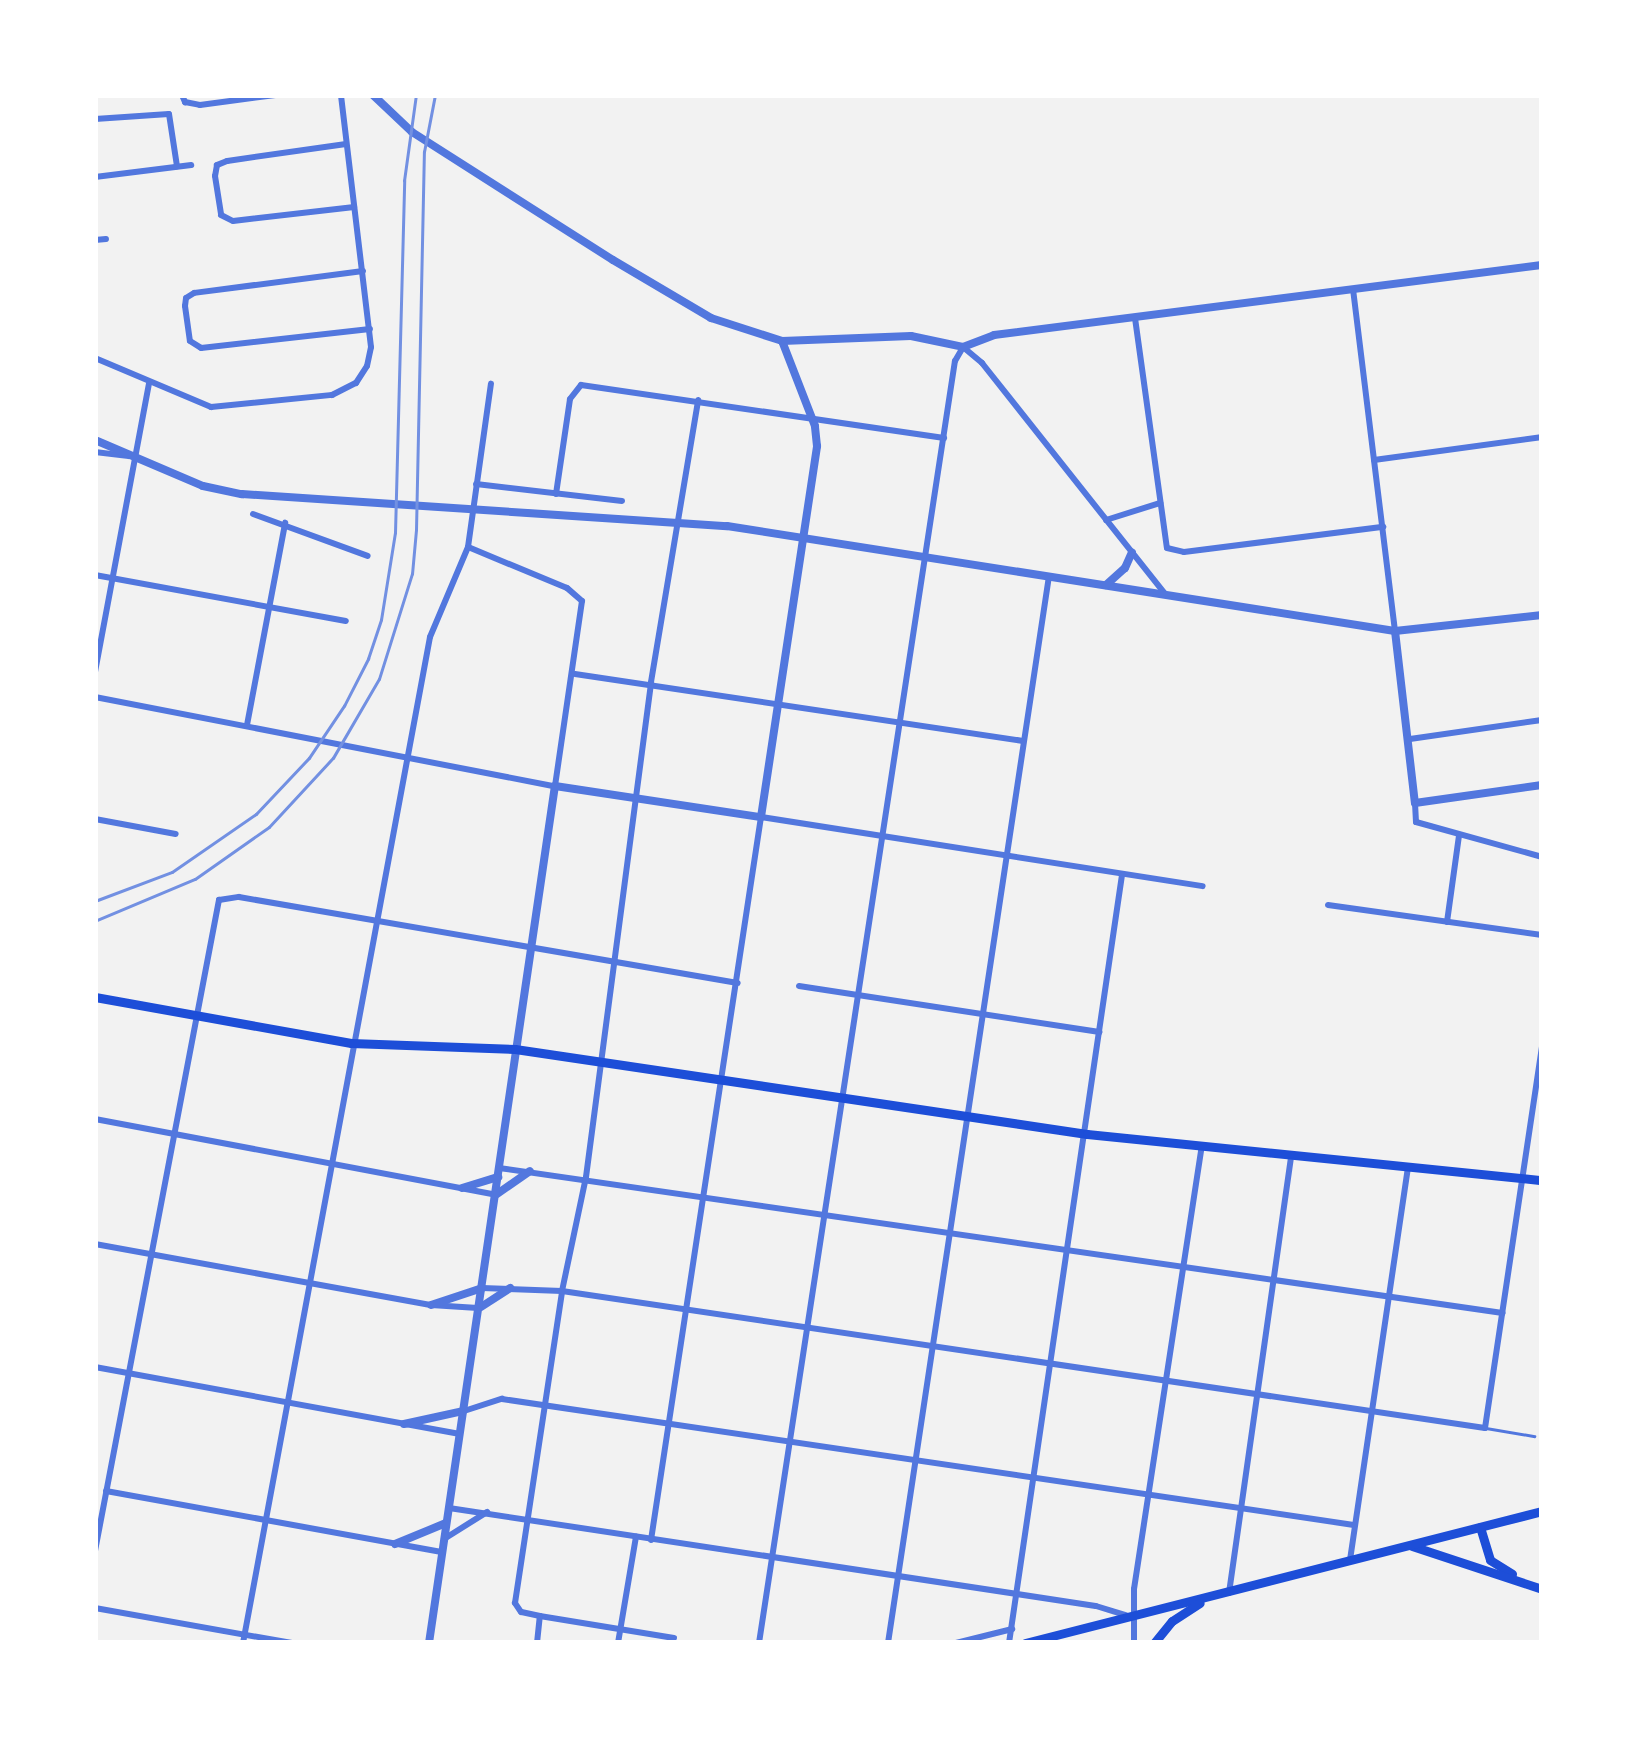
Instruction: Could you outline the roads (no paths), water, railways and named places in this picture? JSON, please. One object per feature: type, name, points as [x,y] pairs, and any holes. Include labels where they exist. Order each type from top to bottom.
[{"type":"main road","points":[[95,997],[352,1043],[515,1049],[600,1058],[1087,1134],[1542,1180]]},
{"type":"main road","points":[[1026,1643],[1542,1511]]},
{"type":"main road","points":[[1480,1526],[1494,1565],[1539,1588]]},
{"type":"main road","points":[[1409,1545],[1539,1588]]},
{"type":"main road","points":[[1154,1643],[1172,1621],[1207,1598]]},
{"type":"street","points":[[182,97],[193,105],[210,105],[275,95]]},
{"type":"street","points":[[95,358],[211,407],[332,396],[363,376],[370,358],[370,329],[340,95]]},
{"type":"street","points":[[373,95],[412,132],[711,318],[782,341],[911,336],[963,347],[982,363],[1167,596]]},
{"type":"street","points":[[95,119],[170,114],[177,166]]},
{"type":"street","points":[[346,144],[221,163],[215,176],[221,215],[245,222],[354,207]]},
{"type":"street","points":[[95,177],[191,165]]},
{"type":"street","points":[[95,240],[106,239]]},
{"type":"street","points":[[758,1643],[792,1442],[955,361],[963,347],[994,335],[1136,322],[1542,265]]},
{"type":"street","points":[[363,270],[190,294],[185,300],[190,341],[201,348],[370,329]]},
{"type":"street","points":[[1353,289],[1410,739],[1416,822],[1542,857]]},
{"type":"street","points":[[1136,322],[1165,542],[1174,552],[1383,527]]},
{"type":"street","points":[[651,1540],[725,1077],[817,446],[812,417],[782,341]]},
{"type":"street","points":[[95,672],[149,384]]},
{"type":"street","points":[[243,1639],[430,636],[468,547],[491,384]]},
{"type":"street","points":[[556,494],[570,399],[581,386],[944,438]]},
{"type":"street","points":[[674,1638],[521,1612],[515,1603],[562,1292],[586,1177],[651,682],[698,400]]},
{"type":"street","points":[[1374,460],[1542,437]]},
{"type":"street","points":[[95,440],[203,486],[254,495],[680,521],[926,554],[1395,631],[1542,615]]},
{"type":"street","points":[[95,452],[133,456]]},
{"type":"street","points":[[476,484],[622,500]]},
{"type":"street","points":[[1106,520],[1160,503]]},
{"type":"street","points":[[253,514],[368,556]]},
{"type":"street","points":[[247,725],[285,523]]},
{"type":"street","points":[[428,1643],[582,612],[579,596],[468,547]]},
{"type":"street","points":[[1106,585],[1125,568],[1132,552]]},
{"type":"street","points":[[888,1643],[1049,574]]},
{"type":"street","points":[[95,575],[346,621]]},
{"type":"street","points":[[575,674],[651,682],[1023,741]]},
{"type":"street","points":[[95,698],[556,786],[1202,886]]},
{"type":"street","points":[[1410,739],[1542,720]]},
{"type":"street","points":[[1415,803],[1542,785]]},
{"type":"street","points":[[95,819],[176,834]]},
{"type":"street","points":[[1447,922],[1459,834]]},
{"type":"street","points":[[1009,1643],[1087,1134],[1122,875]]},
{"type":"street","points":[[95,1552],[219,900],[239,897],[532,951],[738,983]]},
{"type":"street","points":[[1328,905],[1542,935]]},
{"type":"street","points":[[800,986],[1100,1032]]},
{"type":"street","points":[[431,1306],[482,1288],[562,1292],[1485,1428],[1542,1051]]},
{"type":"street","points":[[95,1120],[496,1194],[530,1171]]},
{"type":"street","points":[[1134,1643],[1130,1615],[1202,1145]]},
{"type":"street","points":[[1230,1593],[1291,1154]]},
{"type":"street","points":[[1350,1562],[1408,1166]]},
{"type":"street","points":[[462,1188],[498,1172],[586,1177],[1069,1252],[1502,1313]]},
{"type":"street","points":[[95,1244],[431,1306],[480,1308],[510,1288]]},
{"type":"street","points":[[95,1367],[460,1434]]},
{"type":"street","points":[[404,1424],[494,1400],[544,1405],[1354,1525]]},
{"type":"street","points":[[106,1491],[442,1552]]},
{"type":"street","points":[[449,1508],[1130,1615]]},
{"type":"street","points":[[444,1538],[488,1512]]},
{"type":"street","points":[[395,1544],[446,1524]]},
{"type":"street","points":[[618,1643],[636,1538]]},
{"type":"street","points":[[95,1608],[243,1639],[292,1643]]},
{"type":"street","points":[[537,1643],[540,1616]]},
{"type":"street","points":[[956,1643],[1012,1629]]},
{"type":"lane","points":[[1485,1428],[1534,1436]]},
{"type":"railway","points":[[95,901],[172,872],[256,814],[309,758],[344,706],[368,659],[381,620],[395,533],[404,181],[416,95]]},
{"type":"railway","points":[[95,921],[195,879],[269,827],[333,758],[379,679],[412,574],[424,152],[435,95]]}]
